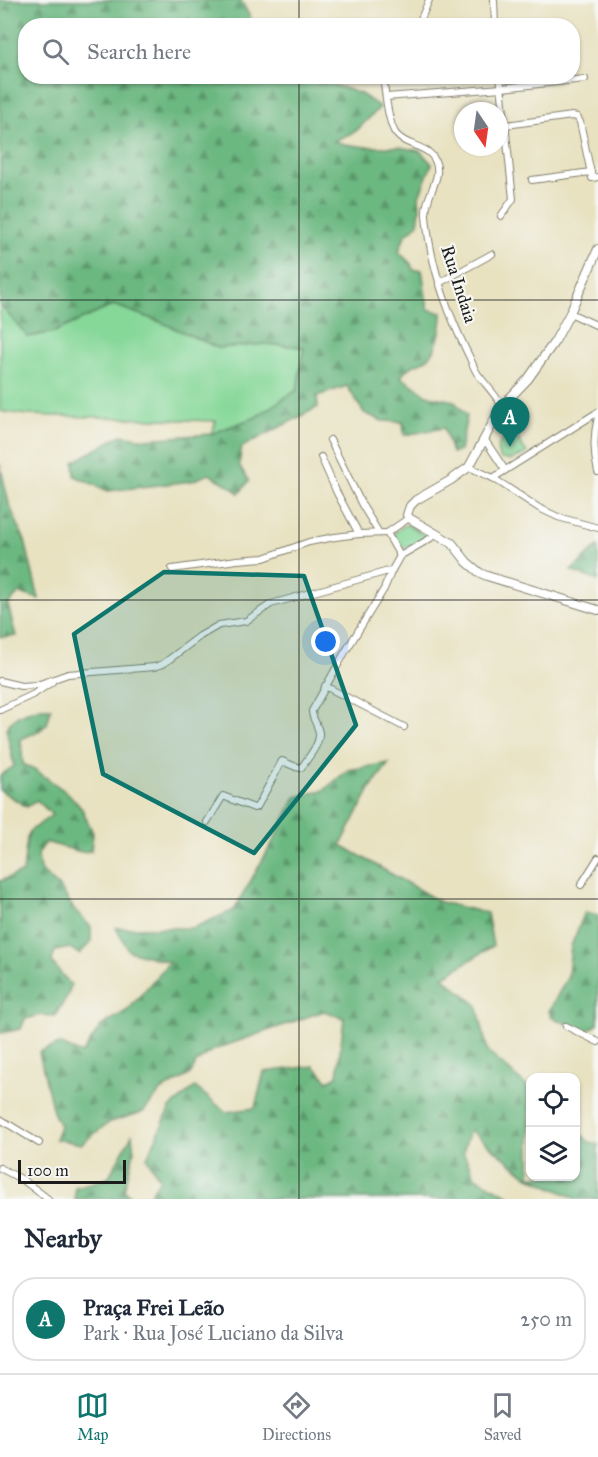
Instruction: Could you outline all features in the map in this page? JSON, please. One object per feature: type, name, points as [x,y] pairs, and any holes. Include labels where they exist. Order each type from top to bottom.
[{"type":"street","points":[[421,18],[429,0]]},
{"type":"street","points":[[494,0],[495,18]]},
{"type":"street","points":[[580,80],[585,79]]},
{"type":"street","name":"Rua Indaia","points":[[384,84],[391,123],[398,137],[430,153],[437,164],[437,176],[427,202],[426,214],[439,284],[476,372],[502,406]]},
{"type":"street","points":[[501,84],[504,102]]},
{"type":"street","points":[[386,97],[539,84]]},
{"type":"street","points":[[508,125],[572,116],[577,117],[580,122],[594,176],[532,180]]},
{"type":"street","points":[[501,216],[513,199],[508,146]]},
{"type":"street","points":[[409,519],[408,511],[416,500],[470,467],[502,406],[528,379],[555,341],[598,249]]},
{"type":"street","points":[[439,284],[492,254]]},
{"type":"street","points":[[570,313],[598,326]]},
{"type":"street","points":[[493,478],[598,412]]},
{"type":"street","points":[[598,417],[593,440],[598,472]]},
{"type":"street","points":[[330,440],[362,505],[379,533]]},
{"type":"street","points":[[485,440],[506,470]]},
{"type":"street","points":[[321,457],[359,534]]},
{"type":"street","points":[[470,467],[493,478],[539,508],[558,517],[598,528]]},
{"type":"street","points":[[172,570],[264,558],[309,542],[359,534],[387,533],[409,519]]},
{"type":"street","points":[[409,519],[452,543],[467,562],[480,573],[598,610]]},
{"type":"street","points":[[387,533],[400,556]]},
{"type":"street","points":[[207,822],[223,796],[254,808],[257,807],[282,761],[301,768],[320,737],[312,714],[318,699],[384,589],[400,556],[436,535]]},
{"type":"street","points":[[0,681],[21,686],[38,685],[68,674],[154,667],[163,664],[200,636],[219,625],[246,621],[271,604],[392,570]]},
{"type":"street","points":[[0,710],[34,694],[56,679]]},
{"type":"street","points":[[325,686],[404,727]]},
{"type":"street","points":[[581,885],[598,858]]},
{"type":"street","points":[[567,1026],[598,1042]]},
{"type":"street","points":[[0,1119],[39,1143]]},
{"type":"street","points":[[0,1168],[23,1180],[48,1199]]},
{"type":"highlighted area","points":[[164,572],[304,576],[356,725],[254,853],[103,774],[74,634]]},
{"type":"green space","points":[[0,0],[241,0],[250,18],[18,18],[18,84],[332,84],[361,94],[380,107],[356,131],[334,141],[366,147],[399,147],[420,151],[432,164],[419,196],[418,224],[405,235],[399,252],[411,264],[413,270],[422,270],[428,309],[442,313],[441,324],[437,344],[431,355],[407,369],[401,377],[429,396],[454,401],[467,416],[460,451],[452,453],[444,428],[404,435],[403,422],[382,421],[364,413],[347,386],[317,396],[318,407],[242,447],[239,465],[249,481],[239,494],[209,474],[192,481],[108,491],[75,476],[74,462],[121,435],[145,439],[211,434],[256,417],[297,390],[304,347],[265,344],[218,348],[161,322],[114,305],[54,332],[28,337],[0,305]]},
{"type":"green space","points":[[0,305],[29,337],[54,332],[114,305],[161,322],[218,348],[265,344],[304,347],[297,390],[256,417],[211,434],[216,421],[27,415],[0,411]]},
{"type":"green space","points":[[513,432],[527,453],[512,460],[501,459],[498,446]]},
{"type":"green space","points":[[0,464],[9,504],[25,541],[39,599],[19,593],[8,605],[16,636],[0,637]]},
{"type":"green space","points":[[407,524],[426,536],[406,548],[393,534]]},
{"type":"green space","points":[[598,546],[598,581],[571,571]]},
{"type":"green space","points":[[41,708],[51,708],[47,724],[39,731],[21,739],[23,764],[34,769],[69,794],[82,809],[93,833],[91,851],[81,852],[45,842],[38,855],[40,870],[61,889],[74,909],[91,927],[91,942],[79,954],[70,948],[55,951],[52,961],[71,985],[68,995],[55,1016],[41,1015],[25,1019],[21,1029],[0,1033],[0,881],[23,872],[30,831],[52,815],[37,800],[27,807],[0,790],[0,776],[14,766],[6,728],[21,714]]},
{"type":"green space","points":[[389,763],[371,787],[341,845],[440,902],[487,913],[493,946],[443,977],[477,1005],[488,1052],[526,1085],[526,1175],[470,1130],[463,1152],[475,1177],[515,1199],[147,1199],[160,1179],[147,1158],[170,1108],[195,1087],[226,1112],[255,1108],[264,1072],[314,1066],[328,1081],[337,1076],[344,1018],[324,1011],[213,1050],[196,1063],[191,1074],[161,1091],[143,1112],[110,1122],[81,1144],[55,1139],[60,1126],[53,1112],[39,1052],[59,1044],[82,1054],[101,1026],[128,1010],[169,962],[129,951],[116,928],[193,928],[234,910],[296,797],[324,790],[348,770]]},
{"type":"green space","points":[[585,912],[598,915],[598,1024],[586,1032],[551,1017],[549,1011],[568,976],[571,946]]},
{"type":"green space","points":[[580,1133],[589,1142],[598,1144],[598,1199],[577,1199],[538,1181],[580,1181]]},
{"type":"green space","points":[[132,1135],[134,1152],[124,1190],[135,1199],[75,1199],[75,1187],[108,1178]]},
{"type":"place","name":"Praça Frei Leão","points":[[510,447]]}]
